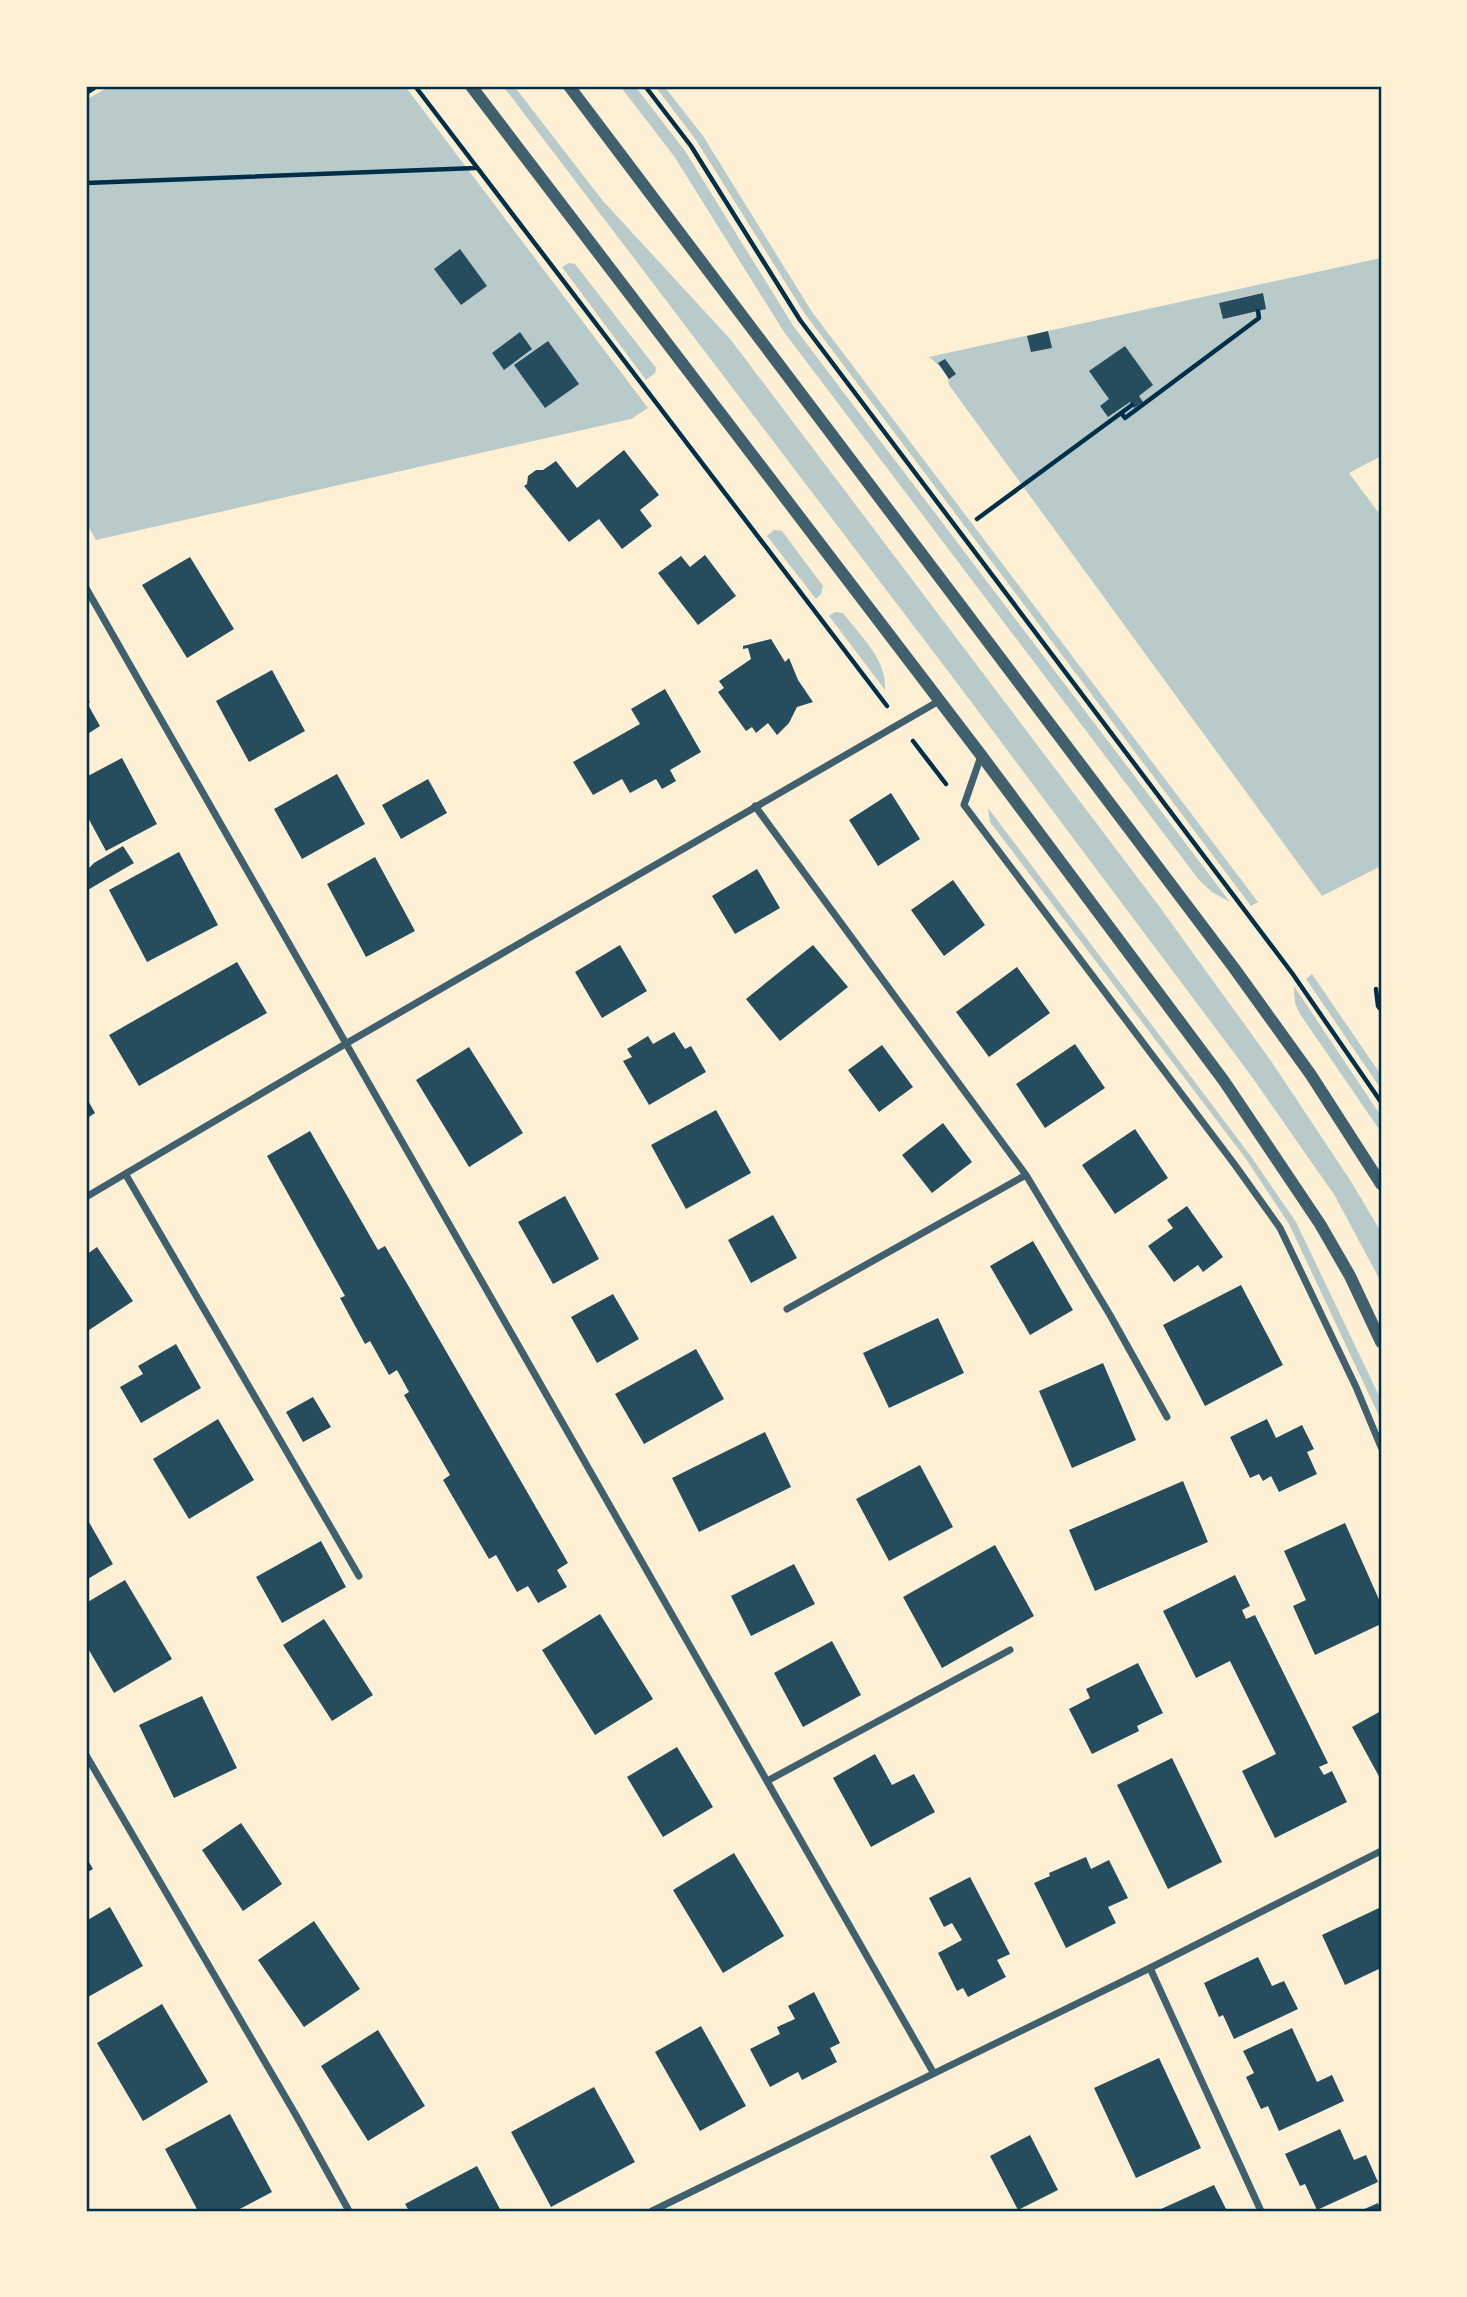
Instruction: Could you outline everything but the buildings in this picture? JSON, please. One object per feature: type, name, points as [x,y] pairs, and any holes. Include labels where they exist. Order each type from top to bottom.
[{"type":"street","points":[[471,86],[981,755],[1224,1081],[1321,1224],[1350,1276],[1381,1342]]},
{"type":"street","points":[[569,86],[1234,968],[1311,1075],[1381,1184]]},
{"type":"street","points":[[86,588],[933,2072]]},
{"type":"street","points":[[86,1197],[939,701]]},
{"type":"street","points":[[981,755],[964,805],[1280,1228],[1356,1387],[1381,1447]]},
{"type":"street","points":[[755,806],[1026,1175],[1167,1417]]},
{"type":"street","points":[[127,1175],[359,1576]]},
{"type":"street","points":[[787,1309],[1026,1175]]},
{"type":"street","points":[[767,1781],[1010,1650]]},
{"type":"street","points":[[86,1755],[349,2211]]},
{"type":"street","points":[[652,2211],[1150,1968],[1381,1850]]},
{"type":"street","points":[[1150,1968],[1261,2211]]},
{"type":"path","points":[[86,93],[97,86]]},
{"type":"path","points":[[415,86],[919,751],[964,805]]},
{"type":"path","points":[[645,86],[691,146],[800,320],[1293,973],[1381,1102]]},
{"type":"path","points":[[86,183],[477,168]]},
{"type":"path","points":[[1122,414],[1125,418],[1259,318],[1258,311]]},
{"type":"path","points":[[977,519],[1132,405]]},
{"type":"path","points":[[1376,989],[1381,1010]]},
{"type":"shaded area","points":[[110,86],[405,86],[648,408],[631,419],[96,540],[86,522],[86,100]]},
{"type":"shaded area","points":[[503,86],[514,86],[603,201],[731,340],[1159,906],[1271,1061],[1352,1183],[1381,1232],[1381,1282],[1335,1196],[1252,1077],[954,679]]},
{"type":"shaded area","points":[[620,86],[635,86],[685,151],[794,327],[1230,902],[1212,892],[1199,880],[784,332],[674,156]]},
{"type":"shaded area","points":[[655,86],[664,86],[703,136],[812,312],[1258,902],[1251,906],[805,314],[696,140]]},
{"type":"shaded area","points":[[1381,258],[1381,456],[1349,473],[1381,516],[1381,866],[1322,896],[949,385],[945,373],[929,357]]},
{"type":"shaded area","points":[[569,263],[575,264],[656,368],[655,373],[646,380],[562,267]]},
{"type":"shaded area","points":[[774,530],[782,531],[823,586],[816,599],[767,536]]},
{"type":"shaded area","points":[[835,612],[843,613],[871,648],[882,668],[885,690],[829,616]]},
{"type":"shaded area","points":[[988,808],[1250,1155],[1296,1222],[1381,1400],[1381,1420],[1289,1224],[1246,1159],[990,822]]},
{"type":"shaded area","points":[[1312,974],[1381,1075],[1381,1089],[1306,979]]},
{"type":"shaded area","points":[[1294,986],[1381,1116],[1381,1132],[1300,1014],[1295,1003]]}]
